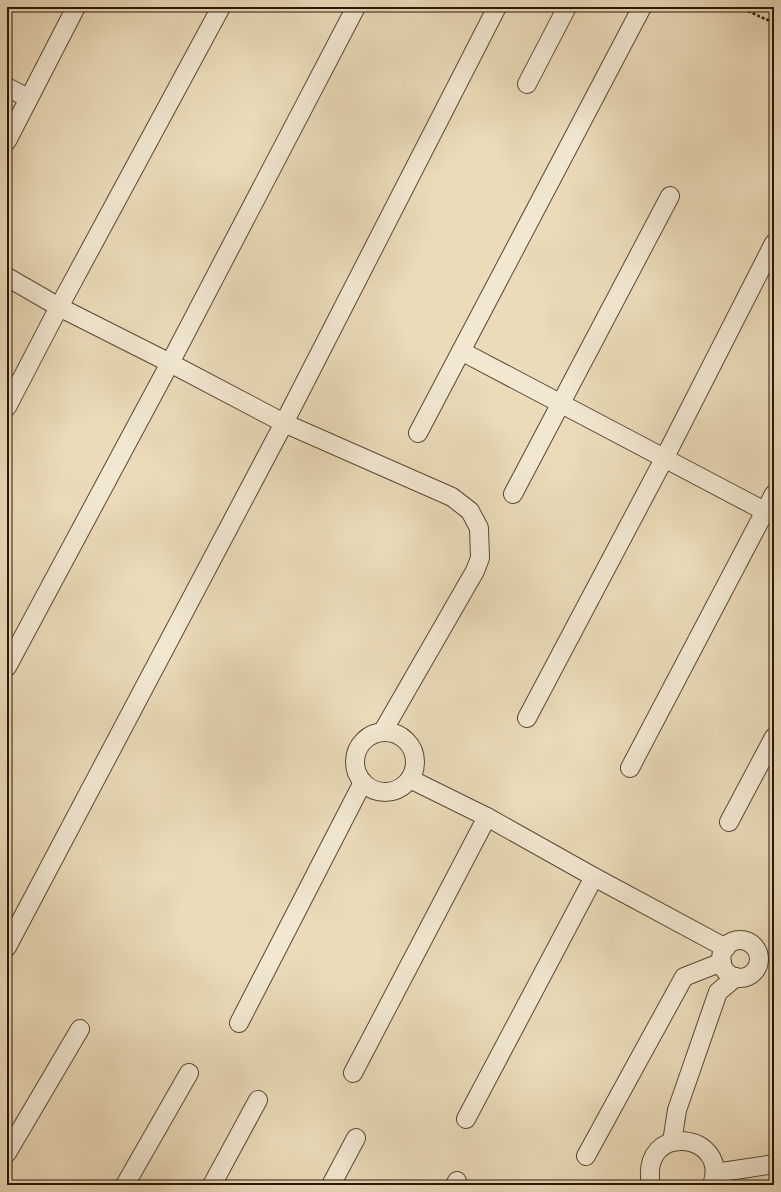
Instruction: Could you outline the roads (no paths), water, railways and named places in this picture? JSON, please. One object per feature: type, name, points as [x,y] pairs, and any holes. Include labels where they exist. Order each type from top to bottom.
[{"type":"street","points":[[7,141],[76,7]]},
{"type":"street","points":[[7,407],[59,307],[221,7]]},
{"type":"street","points":[[7,667],[170,363],[356,7]]},
{"type":"street","points":[[7,947],[284,423],[497,7]]},
{"type":"street","points":[[527,84],[567,7]]},
{"type":"street","points":[[418,433],[642,7]]},
{"type":"street","points":[[7,87],[28,98]]},
{"type":"street","points":[[513,494],[562,404],[670,196]]},
{"type":"street","points":[[527,718],[664,458],[774,243]]},
{"type":"street","points":[[7,277],[59,307],[284,423],[452,497],[470,511],[479,528],[480,558],[476,571],[382,731]]},
{"type":"street","points":[[461,351],[770,514]]},
{"type":"street","points":[[630,768],[770,514],[774,494]]},
{"type":"street","points":[[382,731],[392,732],[401,736],[408,742],[416,759],[415,769],[410,779],[404,786],[395,791],[385,792],[374,790],[363,782],[355,767],[359,746],[365,739],[382,731]]},
{"type":"street","points":[[729,822],[774,737]]},
{"type":"street","points":[[410,779],[487,817],[594,877],[724,955]]},
{"type":"street","points":[[239,1023],[363,782]]},
{"type":"street","points":[[353,1073],[487,817]]},
{"type":"street","points":[[466,1119],[594,877]]},
{"type":"street","points":[[746,941],[752,944],[757,950],[759,957],[758,964],[755,971],[750,976],[743,978],[736,977],[729,974],[724,969],[724,955],[731,943],[746,941]]},
{"type":"street","points":[[586,1156],[684,977],[724,955]]},
{"type":"street","points":[[672,1142],[677,1110],[718,992],[736,977]]},
{"type":"street","points":[[7,1153],[80,1029]]},
{"type":"street","points":[[124,1185],[189,1073]]},
{"type":"street","points":[[212,1185],[258,1100]]},
{"type":"street","points":[[331,1185],[356,1138]]},
{"type":"street","points":[[651,1185],[649,1174],[651,1163],[656,1154],[663,1146],[682,1140],[701,1146],[708,1154],[713,1163],[713,1179],[774,1164]]}]
